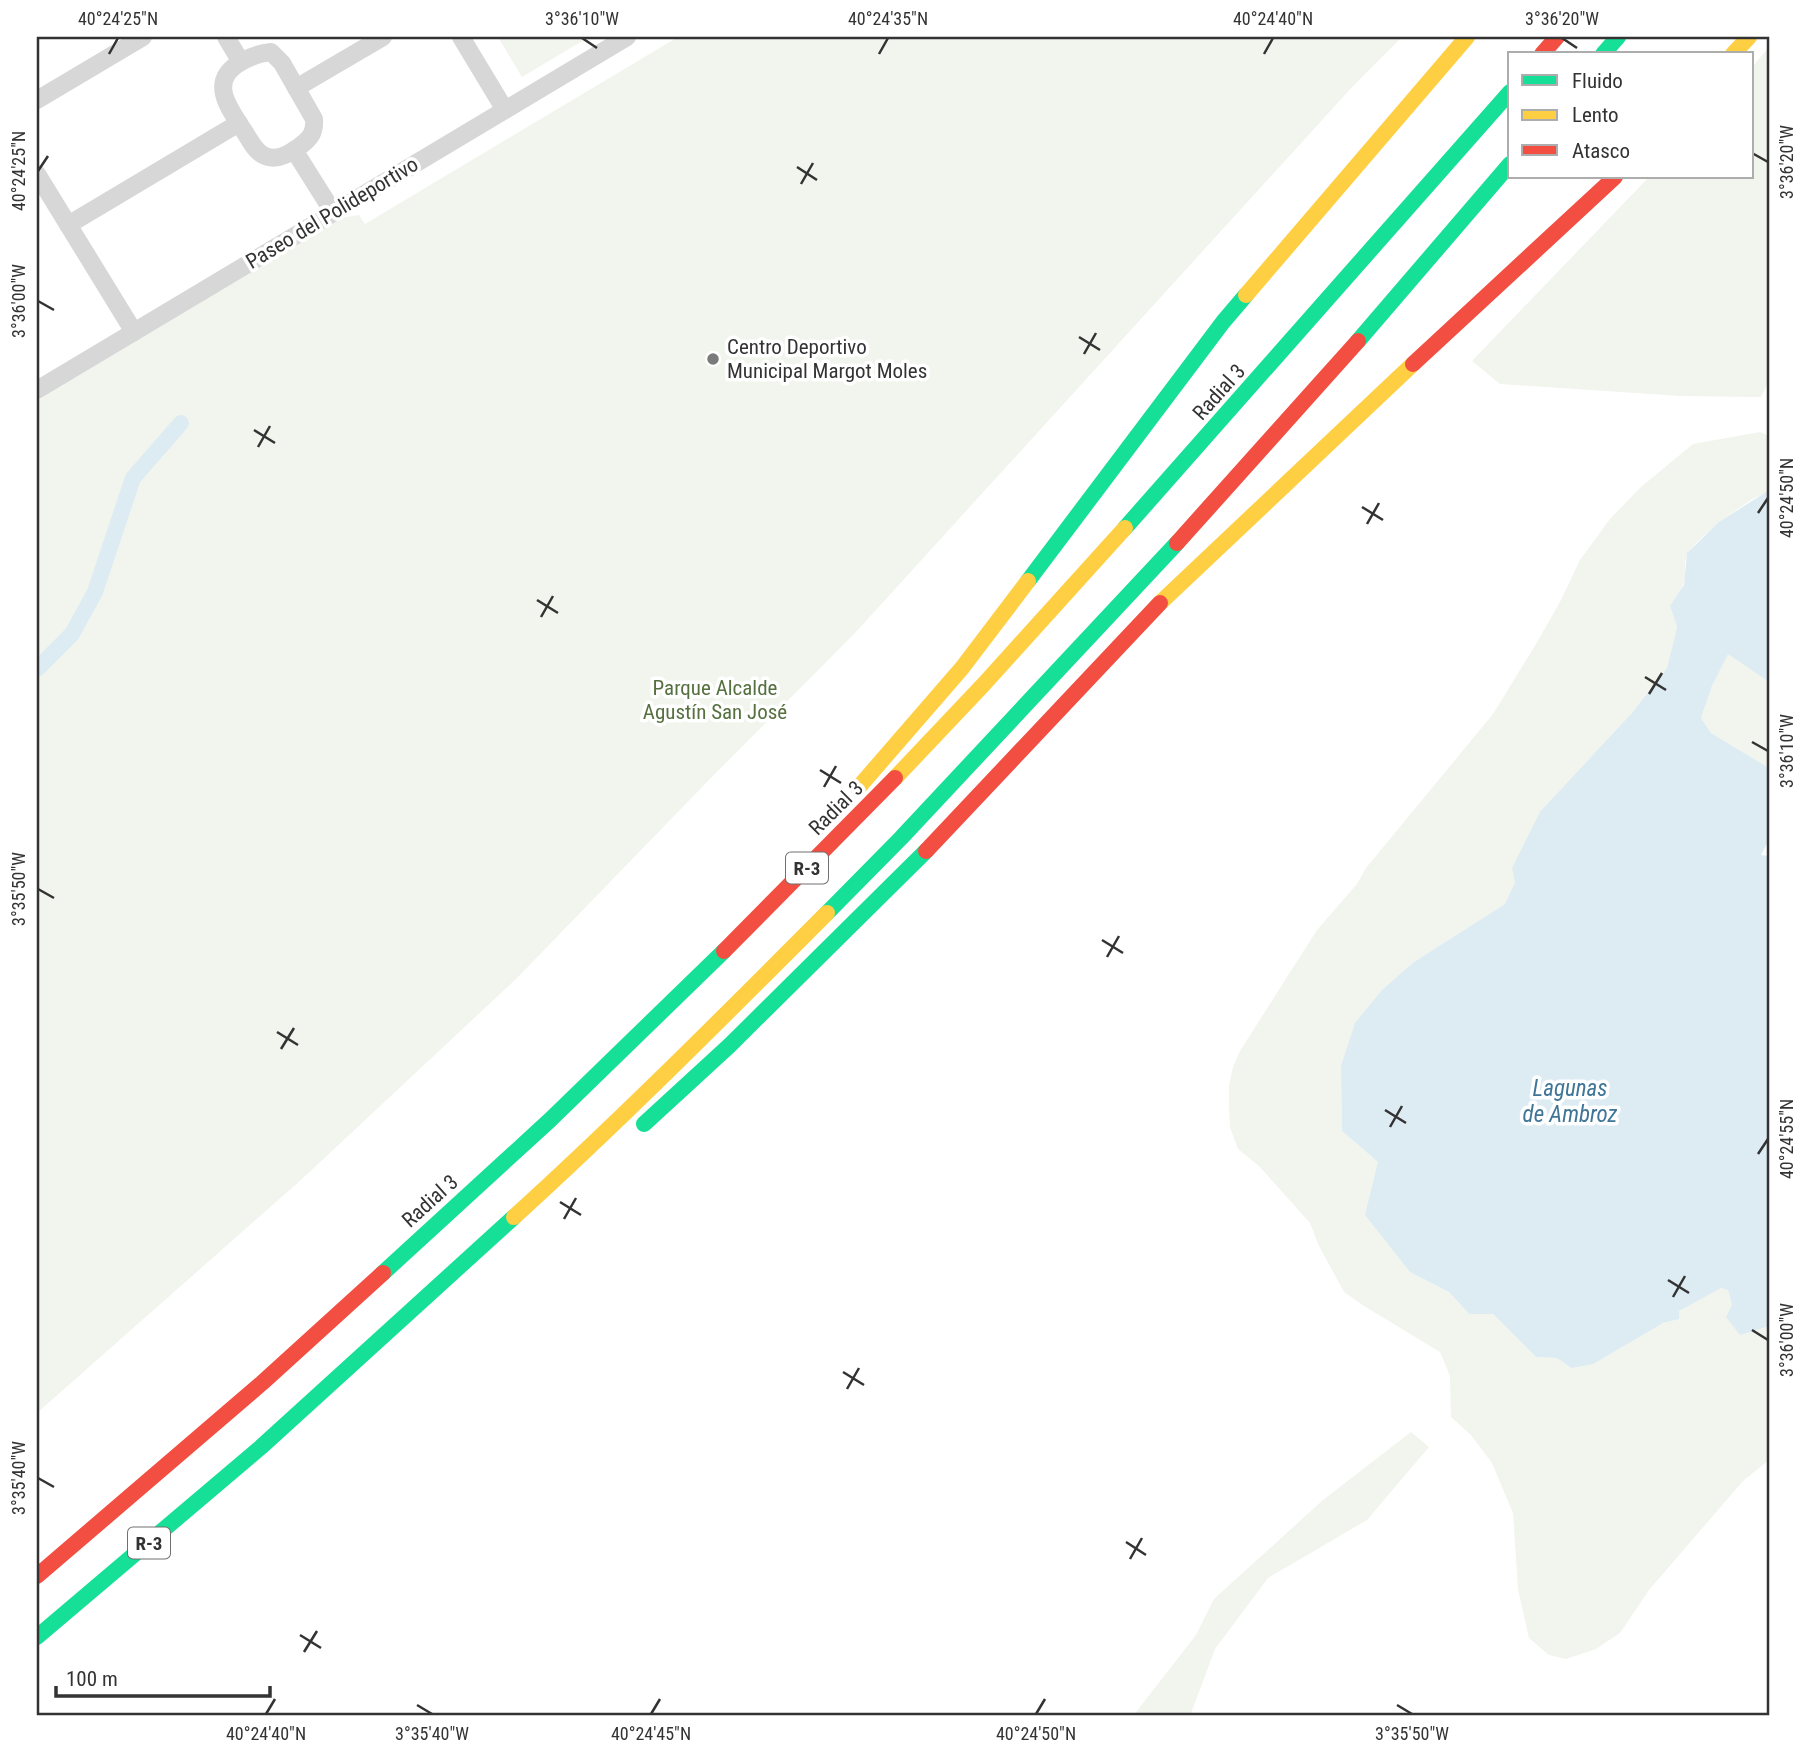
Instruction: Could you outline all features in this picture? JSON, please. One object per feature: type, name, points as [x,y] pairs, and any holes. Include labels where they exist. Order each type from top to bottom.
[{"type":"highway","points":[[845,802],[962,668],[1223,322],[1467,37]]},
{"type":"highway","points":[[1544,52],[1557,37]]},
{"type":"highway","points":[[1606,52],[1618,37]]},
{"type":"highway","points":[[1735,52],[1748,37]]},
{"type":"highway","name":"Radial 3","points":[[37,1576],[262,1384],[560,1111],[879,795],[984,684],[1153,497],[1508,94]]},
{"type":"highway","name":"R-3","points":[[37,1637],[261,1447],[582,1155],[712,1029],[901,838],[1035,696],[1310,397],[1508,166]]},
{"type":"highway","points":[[632,1134],[729,1046],[920,857],[1145,617],[1341,430],[1562,229],[1614,178]]},
{"type":"highway","points":[[418,1240],[541,1109],[696,955]]},
{"type":"highway","points":[[261,1447],[380,1360],[411,1332]]},
{"type":"street","points":[[37,100],[143,37]]},
{"type":"street","points":[[226,37],[241,62]]},
{"type":"street","points":[[296,88],[383,37]]},
{"type":"street","points":[[461,37],[505,110]]},
{"type":"street","name":"Paseo del Polideportivo","points":[[37,390],[627,37]]},
{"type":"street","points":[[271,52],[282,63],[296,88],[314,119],[315,129],[310,139],[294,150],[277,158],[267,157],[258,152],[239,123],[223,92],[222,81],[228,71],[241,62],[259,53],[271,52]]},
{"type":"street","points":[[68,225],[239,123]]},
{"type":"street","points":[[294,150],[334,212]]},
{"type":"street","points":[[37,174],[134,332]]},
{"type":"green space","points":[[498,37],[589,37],[522,77]]},
{"type":"green space","name":"Parque Alcalde Agustín San José","points":[[678,37],[1402,37],[1353,86],[855,633],[516,979],[302,1179],[37,1413],[37,401],[341,218],[359,215],[365,224]]},
{"type":"green space","points":[[1769,47],[1769,381],[1761,397],[1681,396],[1500,384],[1472,361],[1648,178],[1754,178],[1754,65]]},
{"type":"green space","points":[[1760,432],[1769,436],[1769,492],[1751,500],[1691,548],[1687,555],[1683,585],[1670,606],[1677,627],[1667,668],[1631,714],[1515,882],[1505,904],[1414,962],[1341,1066],[1342,1131],[1378,1162],[1410,1272],[1449,1292],[1469,1314],[1493,1314],[1536,1357],[1557,1358],[1571,1368],[1663,1323],[1678,1319],[1678,1311],[1721,1288],[1728,1290],[1732,1305],[1755,1329],[1769,1326],[1769,1460],[1743,1481],[1649,1590],[1620,1633],[1596,1649],[1566,1659],[1549,1655],[1529,1638],[1518,1589],[1513,1513],[1492,1463],[1471,1435],[1451,1417],[1450,1376],[1440,1352],[1344,1292],[1310,1223],[1259,1166],[1238,1149],[1230,1127],[1229,1086],[1240,1051],[1317,930],[1493,714],[1560,602],[1580,560],[1610,519],[1641,487],[1693,444]]},
{"type":"green space","points":[[1728,653],[1769,682],[1769,768],[1711,733],[1701,718],[1712,686]]},
{"type":"green space","points":[[1411,1432],[1429,1447],[1367,1520],[1268,1578],[1215,1649],[1190,1716],[1133,1716],[1196,1635],[1214,1599],[1323,1500]]},
{"type":"water","name":"Lagunas de Ambroz","points":[[1769,492],[1769,682],[1728,654],[1712,686],[1701,718],[1711,733],[1769,768],[1769,840],[1761,855],[1769,856],[1769,1326],[1740,1335],[1726,1317],[1732,1305],[1728,1290],[1721,1288],[1679,1311],[1679,1319],[1663,1323],[1593,1364],[1571,1368],[1557,1358],[1536,1357],[1493,1314],[1469,1314],[1449,1292],[1410,1272],[1365,1215],[1378,1162],[1342,1131],[1341,1066],[1355,1023],[1382,990],[1414,962],[1505,904],[1515,882],[1512,868],[1540,812],[1631,714],[1667,668],[1677,627],[1670,606],[1684,585],[1687,553],[1719,522]]},
{"type":"waterway","points":[[37,669],[72,634],[95,592],[133,478],[181,423]]},
{"type":"traffic: fast","points":[[1605,52],[1618,37]]},
{"type":"traffic: fast","points":[[1125,528],[1508,94]]},
{"type":"traffic: fast","points":[[1358,341],[1508,166]]},
{"type":"traffic: fast","points":[[1028,581],[1246,295]]},
{"type":"traffic: fast","points":[[827,913],[901,838],[1177,543]]},
{"type":"traffic: fast","points":[[644,1124],[729,1046],[926,851]]},
{"type":"traffic: fast","points":[[383,1273],[550,1120],[724,951]]},
{"type":"traffic: fast","points":[[37,1637],[261,1447],[514,1217]]},
{"type":"traffic: slow","points":[[1246,295],[1467,37]]},
{"type":"traffic: slow","points":[[1735,52],[1749,37]]},
{"type":"traffic: slow","points":[[1160,603],[1413,364]]},
{"type":"traffic: slow","points":[[895,778],[1125,528]]},
{"type":"traffic: slow","points":[[858,788],[962,668],[1028,581]]},
{"type":"traffic: slow","points":[[514,1217],[633,1105],[827,913]]},
{"type":"traffic: jam","points":[[1544,52],[1557,37]]},
{"type":"traffic: jam","points":[[1413,364],[1614,178]]},
{"type":"traffic: jam","points":[[1177,543],[1358,341]]},
{"type":"traffic: jam","points":[[926,851],[1160,603]]},
{"type":"traffic: jam","points":[[724,951],[895,778]]},
{"type":"traffic: jam","points":[[37,1576],[262,1383],[383,1273]]},
{"type":"place","name":"Centro Deportivo Municipal Margot Moles","points":[[713,359]]}]
